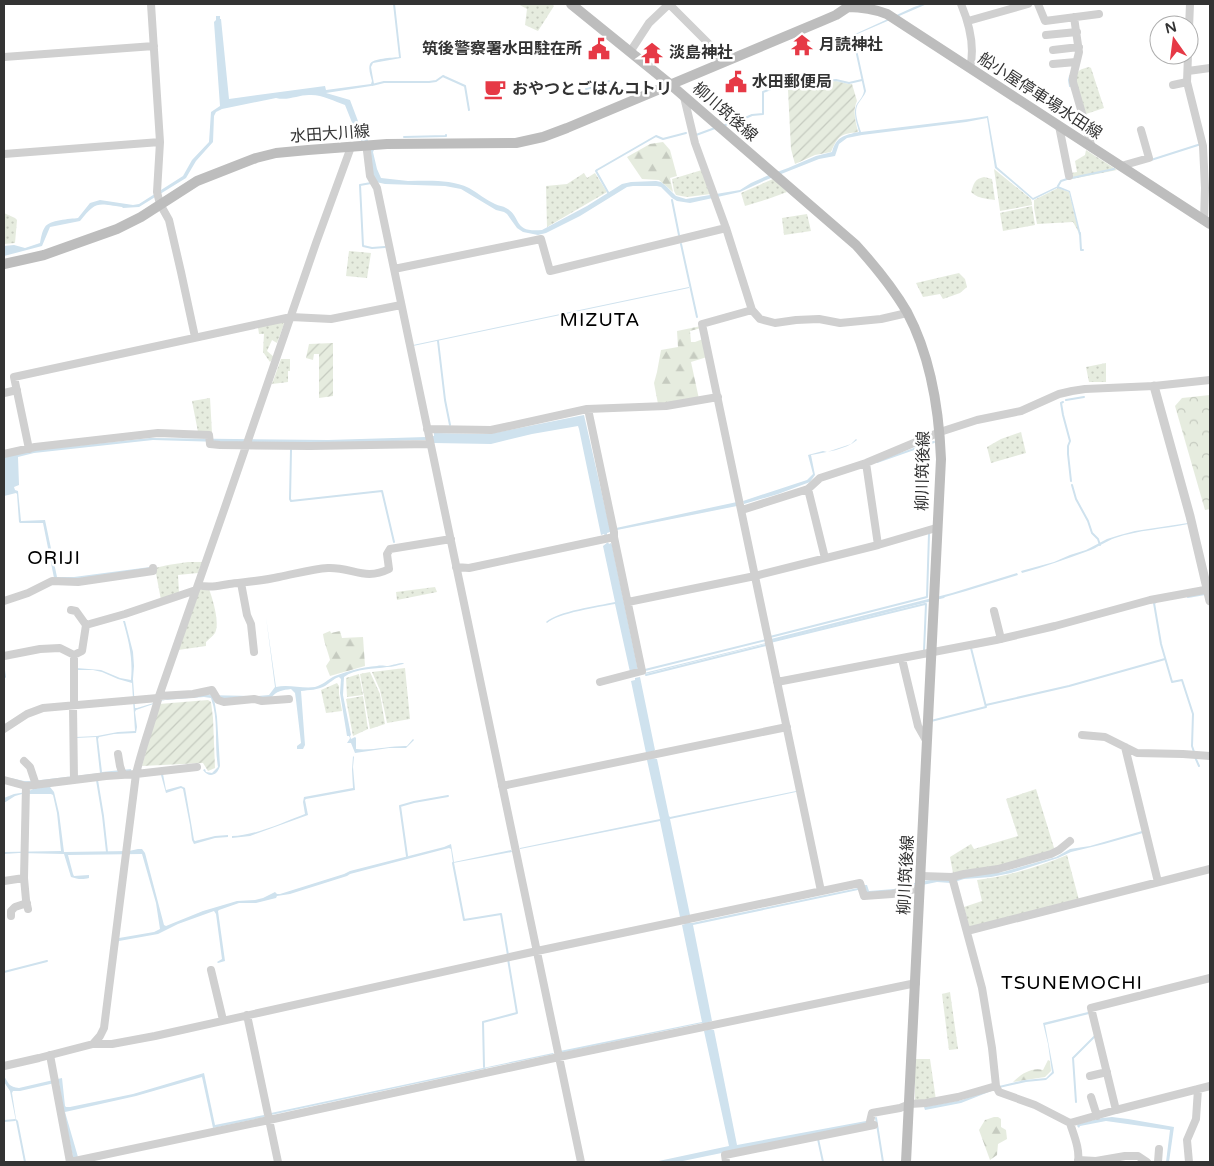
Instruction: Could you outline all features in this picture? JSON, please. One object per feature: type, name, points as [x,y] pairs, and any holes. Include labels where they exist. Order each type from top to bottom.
[{"type":"main road","points":[[571,4],[670,85]]},
{"type":"main road","name":"柳川筑後線","points":[[847,5],[836,15],[670,85],[856,245],[889,284],[907,312],[919,339],[925,356],[938,412],[940,459],[906,1162]]},
{"type":"main road","name":"船小屋停車場水田線","points":[[847,5],[873,9],[887,14],[1207,222]]},
{"type":"main road","name":"水田大川線","points":[[4,264],[44,255],[102,235],[125,225],[158,197],[256,158],[276,153],[387,144],[505,143],[526,141],[567,128],[670,85]]},
{"type":"street","points":[[151,4],[160,142],[158,197],[169,220],[195,337]]},
{"type":"street","points":[[630,52],[649,23],[669,4],[715,50],[722,62]]},
{"type":"street","points":[[961,4],[968,21],[972,52],[970,68]]},
{"type":"street","points":[[968,21],[1028,4]]},
{"type":"street","points":[[1038,4],[1045,21],[1099,14]]},
{"type":"street","points":[[1074,17],[1079,52],[1073,82],[1092,148]]},
{"type":"street","points":[[1046,36],[1077,32]]},
{"type":"street","points":[[4,57],[154,46]]},
{"type":"street","points":[[1053,50],[1079,47]]},
{"type":"street","points":[[1053,64],[1076,62]]},
{"type":"street","points":[[1188,65],[1187,82],[1203,146],[1207,222]]},
{"type":"street","points":[[1188,71],[1210,68]]},
{"type":"street","points":[[1174,84],[1187,82]]},
{"type":"street","points":[[684,97],[695,143],[726,228],[752,310],[760,319],[775,323],[819,319],[840,323],[881,319],[907,312]]},
{"type":"street","points":[[1059,126],[1069,176]]},
{"type":"street","points":[[1121,166],[1149,158],[1141,130]]},
{"type":"street","points":[[1202,140],[1210,138]]},
{"type":"street","points":[[4,154],[160,142]]},
{"type":"street","points":[[93,1044],[104,1028],[136,774],[142,749],[316,243],[351,147]]},
{"type":"street","points":[[367,150],[370,176],[377,188],[581,1162]]},
{"type":"street","points":[[394,269],[541,239],[550,271],[726,228]]},
{"type":"street","points":[[29,448],[14,377],[291,317],[331,319],[401,305]]},
{"type":"street","points":[[752,310],[702,324],[821,891]]},
{"type":"street","points":[[742,510],[808,489],[820,478],[866,463],[940,432],[977,420],[1021,411],[1059,394],[1072,391],[1154,386],[1210,380]]},
{"type":"street","points":[[1154,386],[1190,516],[1209,589],[1210,601]]},
{"type":"street","points":[[4,393],[17,390]]},
{"type":"street","points":[[427,429],[491,430],[588,409],[666,406],[718,397]]},
{"type":"street","points":[[588,409],[642,671],[600,682]]},
{"type":"street","points":[[4,454],[35,447],[158,433],[209,435],[210,444],[310,446],[430,444]]},
{"type":"street","points":[[866,463],[878,545]]},
{"type":"street","points":[[808,489],[825,558]]},
{"type":"street","points":[[628,602],[756,576],[936,528]]},
{"type":"street","points":[[456,567],[470,568],[614,537]]},
{"type":"street","points":[[86,625],[125,614],[197,587],[241,583],[329,568],[364,574],[382,572],[389,569],[387,554],[390,549],[451,540]]},
{"type":"street","points":[[4,601],[28,593],[52,581],[78,582],[153,571],[153,568]]},
{"type":"street","points":[[241,583],[247,615],[251,624],[252,647]]},
{"type":"street","points":[[777,682],[931,654],[1001,639],[1150,600],[1209,589]]},
{"type":"street","points":[[71,610],[76,611],[86,625],[82,651],[74,655]]},
{"type":"street","points":[[994,611],[1001,639]]},
{"type":"street","points":[[4,656],[40,649],[60,648],[74,655]]},
{"type":"street","points":[[74,655],[74,780]]},
{"type":"street","points":[[902,659],[918,726],[927,742]]},
{"type":"street","points":[[4,729],[27,714],[43,708],[193,694],[212,690],[218,700],[224,702],[289,698]]},
{"type":"street","points":[[502,786],[787,727]]},
{"type":"street","points":[[1082,735],[1105,737],[1137,753],[1210,756]]},
{"type":"street","points":[[1125,747],[1158,882]]},
{"type":"street","points":[[118,754],[123,775]]},
{"type":"street","points":[[24,761],[30,767],[36,785]]},
{"type":"street","points":[[4,780],[26,786],[197,768]]},
{"type":"street","points":[[11,916],[11,911],[14,907],[28,906],[24,878],[26,786]]},
{"type":"street","points":[[921,876],[952,877],[998,869],[1051,854],[1070,842]]},
{"type":"street","points":[[967,931],[1210,869]]},
{"type":"street","points":[[952,877],[982,988],[996,1086],[999,1092],[1035,1105],[1070,1123],[1210,1086]]},
{"type":"street","points":[[4,881],[24,878]]},
{"type":"street","points":[[4,1066],[93,1044],[112,1044],[155,1036],[537,951],[821,891],[860,884],[864,896],[892,894],[920,888]]},
{"type":"street","points":[[211,970],[223,1020]]},
{"type":"street","points":[[1116,1110],[1091,1008],[1210,978]]},
{"type":"street","points":[[50,1056],[70,1162],[559,1057],[916,983]]},
{"type":"street","points":[[247,1015],[278,1162]]},
{"type":"street","points":[[1090,1076],[1107,1072]]},
{"type":"street","points":[[726,1162],[725,1156],[871,1125],[872,1113],[900,1108],[910,1104],[958,1098],[996,1086]]},
{"type":"street","points":[[1189,1162],[1187,1140],[1196,1119],[1198,1089]]},
{"type":"street","points":[[1091,1097],[1097,1116]]},
{"type":"street","points":[[1070,1123],[1076,1141],[1078,1161],[1138,1156],[1147,1162]]},
{"type":"street","points":[[1158,1162],[1160,1149]]},
{"type":"green space","points":[[518,4],[552,4],[554,6],[538,31],[525,25],[527,9]]},
{"type":"green space","points":[[1091,68],[1104,108],[1086,114],[1076,75],[1080,70]]},
{"type":"green space","points":[[814,77],[826,82],[836,81],[852,84],[857,101],[855,120],[858,132],[840,137],[831,152],[815,155],[795,164],[791,149],[788,90],[799,88]]},
{"type":"green space","points":[[663,142],[670,150],[677,176],[670,178],[673,192],[659,180],[642,179],[627,157],[650,144]]},
{"type":"green space","points":[[1086,150],[1117,170],[1072,179],[1071,173],[1077,172],[1075,161],[1085,155]]},
{"type":"green space","points":[[994,169],[1031,199],[1032,205],[1000,211]]},
{"type":"green space","points":[[702,170],[711,194],[687,197],[676,195],[672,179]]},
{"type":"green space","points":[[584,173],[587,178],[595,173],[607,192],[547,227],[546,186],[567,184]]},
{"type":"green space","points":[[984,177],[992,179],[995,200],[979,197],[971,192],[976,181]]},
{"type":"green space","points":[[773,179],[787,192],[745,206],[741,193]]},
{"type":"green space","points":[[1058,188],[1069,192],[1079,233],[1073,222],[1037,224],[1034,200]]},
{"type":"green space","points":[[1032,206],[1035,225],[1003,231],[1000,213]]},
{"type":"green space","points":[[4,213],[17,220],[15,243],[4,244]]},
{"type":"green space","points":[[807,214],[811,231],[784,235],[782,218]]},
{"type":"green space","points":[[349,251],[371,253],[367,278],[346,276]]},
{"type":"green space","points":[[959,273],[965,279],[967,287],[960,293],[943,299],[940,294],[923,297],[916,283]]},
{"type":"green space","points":[[283,322],[284,324],[277,343],[272,340],[267,351],[274,357],[270,362],[263,352],[264,334],[259,334],[258,327]]},
{"type":"green space","points":[[701,326],[701,328],[690,331],[691,342],[703,339],[707,357],[691,362],[699,399],[658,404],[654,383],[661,350],[678,347],[677,331]]},
{"type":"green space","points":[[333,343],[333,396],[319,398],[319,354],[314,354],[313,360],[306,358],[309,344]]},
{"type":"green space","points":[[281,359],[290,359],[288,382],[272,384]]},
{"type":"green space","points":[[1106,363],[1106,382],[1089,382],[1086,367]]},
{"type":"green space","points":[[1210,395],[1210,509],[1205,510],[1175,406],[1182,398]]},
{"type":"green space","points":[[210,398],[212,433],[198,432],[192,401]]},
{"type":"green space","points":[[1021,432],[1026,453],[991,463],[987,447],[1001,439]]},
{"type":"green space","points":[[188,562],[202,562],[198,573],[178,575],[179,593],[161,600],[155,568]]},
{"type":"green space","points":[[435,587],[437,592],[397,600],[396,592]]},
{"type":"green space","points":[[200,589],[209,589],[211,594],[217,623],[215,633],[206,642],[206,646],[178,650]]},
{"type":"green space","points":[[330,631],[331,633],[340,631],[342,638],[363,637],[365,666],[330,676],[326,666],[330,660],[323,634]]},
{"type":"green space","points":[[405,668],[410,719],[387,723],[380,690],[372,672]]},
{"type":"green space","points":[[370,672],[380,694],[385,724],[370,729],[360,674]]},
{"type":"green space","points":[[359,674],[363,695],[347,697],[346,678]]},
{"type":"green space","points":[[337,683],[342,711],[326,713],[321,690]]},
{"type":"green space","points":[[363,696],[368,729],[353,736],[346,699]]},
{"type":"green space","points":[[208,700],[211,702],[213,718],[215,768],[208,771],[203,763],[142,766],[159,704]]},
{"type":"green space","points":[[1036,789],[1055,851],[1013,864],[953,873],[950,857],[971,844],[974,849],[1018,836],[1006,799]]},
{"type":"green space","points":[[1067,855],[1079,900],[973,927],[969,926],[964,907],[982,901],[977,880],[1023,870]]},
{"type":"green space","points":[[950,992],[958,1049],[949,1050],[942,994]]},
{"type":"green space","points":[[915,1059],[930,1059],[936,1100],[915,1100]]},
{"type":"green space","points":[[1048,1060],[1050,1061],[1051,1071],[1045,1077],[1013,1082],[1027,1072],[1035,1069],[1043,1070]]},
{"type":"green space","points":[[994,1117],[1001,1119],[1001,1127],[1006,1130],[1007,1139],[998,1144],[997,1155],[990,1160],[979,1130],[985,1120]]},
{"type":"water","points":[[393,4],[395,4],[401,58],[373,63],[371,67],[374,84],[371,86],[326,93],[350,100],[364,137],[374,150],[377,169],[381,178],[408,181],[439,181],[462,185],[511,211],[519,223],[526,229],[542,230],[587,206],[622,184],[631,182],[661,182],[676,196],[686,199],[740,190],[769,175],[816,156],[832,152],[838,140],[849,134],[859,132],[855,109],[864,91],[852,36],[914,7],[927,4],[854,36],[866,91],[856,109],[861,132],[988,116],[997,167],[1033,198],[1058,186],[1070,191],[1081,235],[1079,235],[1069,192],[1057,188],[1033,200],[995,168],[987,118],[847,138],[839,144],[835,156],[819,159],[740,192],[690,203],[677,201],[661,187],[627,187],[580,216],[538,235],[523,232],[517,228],[507,214],[496,210],[461,189],[445,186],[376,182],[371,175],[368,151],[357,135],[345,105],[323,97],[305,95],[285,99],[276,98],[222,109],[216,112],[214,116],[213,142],[196,161],[186,178],[139,207],[123,208],[98,205],[90,210],[80,221],[50,227],[42,246],[4,256],[4,246],[14,245],[25,248],[40,243],[43,230],[47,225],[60,220],[78,218],[90,203],[100,200],[133,205],[139,204],[183,176],[192,160],[209,142],[211,112],[220,106],[214,22],[216,16],[220,16],[221,19],[229,99],[325,86],[326,90],[371,84],[369,68],[372,62],[379,59],[399,57]]},
{"type":"water","points":[[689,288],[413,346],[413,345]]},
{"type":"water","points":[[584,415],[610,529],[610,532],[605,536],[604,534],[601,535],[578,426],[491,444],[434,443],[432,436],[434,436],[434,433],[489,434]]},
{"type":"water","points":[[426,437],[426,440],[332,443],[153,440],[34,453],[18,457],[19,485],[14,487],[18,491],[21,521],[45,520],[57,577],[74,577],[150,567],[150,569],[76,579],[54,578],[43,523],[20,523],[17,494],[4,496],[4,456],[36,450],[150,438],[328,440]]},
{"type":"water","points":[[823,451],[827,452],[811,455],[815,475],[810,482],[744,504],[743,501],[807,480],[813,474],[808,455]]},
{"type":"water","points":[[737,502],[737,506],[617,530],[616,528]]},
{"type":"water","points":[[1188,523],[1124,535],[1063,560],[1022,573],[1021,571],[1054,562],[1120,535],[1135,531]]},
{"type":"water","points":[[608,542],[612,545],[638,670],[630,672],[615,604],[569,613],[546,622],[552,618],[568,612],[615,602],[603,546]]},
{"type":"water","points":[[1017,573],[1018,575],[944,598],[645,674],[644,673],[766,643],[771,639],[952,593]]},
{"type":"water","points":[[266,617],[276,687],[315,687],[335,676],[350,671],[366,667],[404,663],[391,667],[359,670],[349,674],[344,677],[343,695],[350,736],[351,739],[356,738],[356,749],[407,746],[414,740],[406,748],[389,748],[355,753],[351,743],[347,743],[350,738],[347,736],[340,693],[341,679],[339,677],[322,687],[301,691],[305,745],[303,749],[297,749],[297,746],[301,743],[295,693],[288,689],[277,692],[271,698],[257,698],[258,696],[269,695],[275,687]]},
{"type":"water","points":[[123,621],[125,621],[133,652],[135,708],[167,699],[205,695],[252,696],[225,699],[214,698],[220,766],[213,775],[205,773],[203,770],[205,769],[206,772],[212,773],[218,767],[216,723],[213,706],[211,698],[204,697],[165,700],[136,710],[136,733],[99,737],[102,772],[131,769],[131,771],[50,781],[50,787],[54,792],[59,813],[64,852],[142,849],[145,853],[164,925],[166,926],[203,911],[237,901],[255,900],[275,892],[280,894],[350,871],[451,844],[454,862],[511,850],[512,852],[453,863],[451,849],[449,848],[350,874],[290,894],[277,896],[276,898],[256,903],[239,903],[219,910],[225,961],[218,963],[222,959],[214,911],[178,924],[158,934],[119,941],[119,938],[154,932],[160,929],[156,903],[142,854],[68,855],[74,876],[89,875],[89,878],[77,879],[71,877],[64,854],[4,854],[4,852],[61,851],[53,795],[22,794],[4,803],[4,798],[48,786],[24,783],[11,778],[32,781],[100,773],[96,737],[76,737],[135,731],[132,683],[102,672],[76,670],[76,668],[101,670],[120,678],[131,680],[130,650]]},
{"type":"water","points":[[640,677],[655,750],[652,753],[646,753],[631,681]]},
{"type":"water","points":[[353,756],[355,790],[306,799],[308,815],[250,836],[232,838],[232,836],[250,834],[269,828],[305,814],[304,797],[353,788],[352,770]]},
{"type":"water","points":[[657,759],[670,817],[796,791],[670,819],[690,915],[687,915],[687,917],[680,917],[660,821],[520,849],[660,819],[647,760]]},
{"type":"water","points":[[163,774],[166,790],[181,786],[185,788],[195,841],[215,836],[228,835],[228,837],[215,838],[194,844],[183,789],[166,793],[161,775]]},
{"type":"water","points":[[1142,831],[1143,833],[1071,852],[1011,873],[991,877],[964,879],[951,883],[937,882],[893,891],[867,893],[864,885],[867,885],[869,891],[894,889],[922,881],[1003,872],[1056,857],[1070,849],[1090,846]]},
{"type":"water","points":[[858,888],[858,890],[693,925],[712,1021],[560,1053],[560,1051],[702,1022],[682,925],[685,923]]},
{"type":"water","points":[[1088,1012],[1089,1014],[1045,1025],[1054,1073],[1046,1080],[999,1088],[961,1103],[925,1110],[924,1107],[962,1100],[999,1086],[1025,1080],[1046,1078],[1052,1072],[1043,1023]]},
{"type":"water","points":[[714,1030],[737,1145],[866,1121],[867,1123],[678,1162],[654,1162],[729,1146],[704,1031]]},
{"type":"water","points":[[553,1053],[486,1068],[485,1070],[271,1115],[271,1113]]},
{"type":"water","points":[[204,1073],[215,1125],[264,1115],[265,1117],[213,1128],[202,1077],[136,1096],[65,1112],[78,1157],[73,1157],[59,1082],[13,1091],[12,1093],[26,1162],[24,1162],[10,1091],[4,1082],[4,1076],[11,1086],[16,1088],[62,1078],[65,1106],[70,1107],[133,1094]]},
{"type":"water","points":[[1112,1117],[1174,1127],[1169,1162],[1166,1162],[1170,1130],[1106,1121],[1080,1126],[1079,1128],[1077,1126],[1078,1124]]},
{"type":"waterway","points":[[372,85],[384,82],[429,82],[436,81],[443,76],[465,86],[469,110]]},
{"type":"waterway","points":[[1070,76],[1070,86]]},
{"type":"waterway","points":[[790,89],[800,86],[814,77],[826,81],[836,80],[849,83],[862,80]]},
{"type":"waterway","points":[[603,85],[609,81]]},
{"type":"waterway","points":[[725,125],[752,115],[763,114],[763,92],[784,84]]},
{"type":"waterway","points":[[586,89],[599,86]]},
{"type":"waterway","points":[[696,135],[715,128]]},
{"type":"waterway","points":[[609,194],[597,170],[656,136],[663,139],[686,133]]},
{"type":"waterway","points":[[404,137],[446,135]]},
{"type":"waterway","points":[[1151,160],[1201,144]]},
{"type":"waterway","points":[[1058,186],[1061,181],[1067,179],[1114,169]]},
{"type":"waterway","points":[[371,183],[360,185],[363,246],[372,248],[385,247]]},
{"type":"waterway","points":[[672,200],[679,235]]},
{"type":"waterway","points":[[1080,233],[1081,250],[1083,250]]},
{"type":"waterway","points":[[681,244],[697,317]]},
{"type":"waterway","points":[[438,341],[450,425]]},
{"type":"waterway","points":[[1066,400],[1084,397]]},
{"type":"waterway","points":[[1063,402],[1061,403],[1063,415],[1070,441],[1068,454],[1071,481]]},
{"type":"waterway","points":[[877,462],[934,442]]},
{"type":"waterway","points":[[291,450],[291,501],[382,491],[394,542]]},
{"type":"waterway","points":[[1072,485],[1076,499],[1092,533],[1098,539],[1100,545]]},
{"type":"waterway","points":[[770,637],[927,597],[929,534]]},
{"type":"waterway","points":[[1188,597],[1205,594]]},
{"type":"waterway","points":[[1156,602],[1154,603],[1161,644],[1172,682],[1182,680],[1193,714],[1192,746],[1194,752]]},
{"type":"waterway","points":[[770,642],[926,604],[924,651]]},
{"type":"waterway","points":[[645,670],[766,640]]},
{"type":"waterway","points":[[646,675],[766,645]]},
{"type":"waterway","points":[[931,721],[986,707],[971,648]]},
{"type":"waterway","points":[[986,705],[1069,686],[1165,659]]},
{"type":"waterway","points":[[4,670],[5,677]]},
{"type":"waterway","points":[[1195,757],[1199,766]]},
{"type":"waterway","points":[[97,780],[107,852]]},
{"type":"waterway","points":[[407,856],[400,806],[448,796]]},
{"type":"waterway","points":[[453,863],[464,920],[501,914],[508,955]]},
{"type":"waterway","points":[[484,1067],[483,1022],[517,1013],[508,959]]},
{"type":"waterway","points":[[4,972],[47,961]]},
{"type":"waterway","points":[[1076,1102],[1073,1058],[1095,1036]]},
{"type":"waterway","points":[[876,1118],[883,1162]]},
{"type":"waterway","points":[[4,1121],[15,1120]]},
{"type":"waterway","points":[[818,1139],[823,1162]]},
{"type":"place","name":"月読神社","points":[[802,45]]},
{"type":"place","name":"筑後警察署水田駐在所","points":[[599,49]]},
{"type":"place","name":"淡島神社","points":[[652,53]]},
{"type":"place","name":"水田郵便局","points":[[736,82]]},
{"type":"place","name":"おやつとごはんコトリ","points":[[495,89]]},
{"type":"district","name":"MIZUTA","points":[[600,320]]},
{"type":"district","name":"ORIJI","points":[[54,558]]},
{"type":"district","name":"TSUNEMOCHI","points":[[1072,983]]}]
